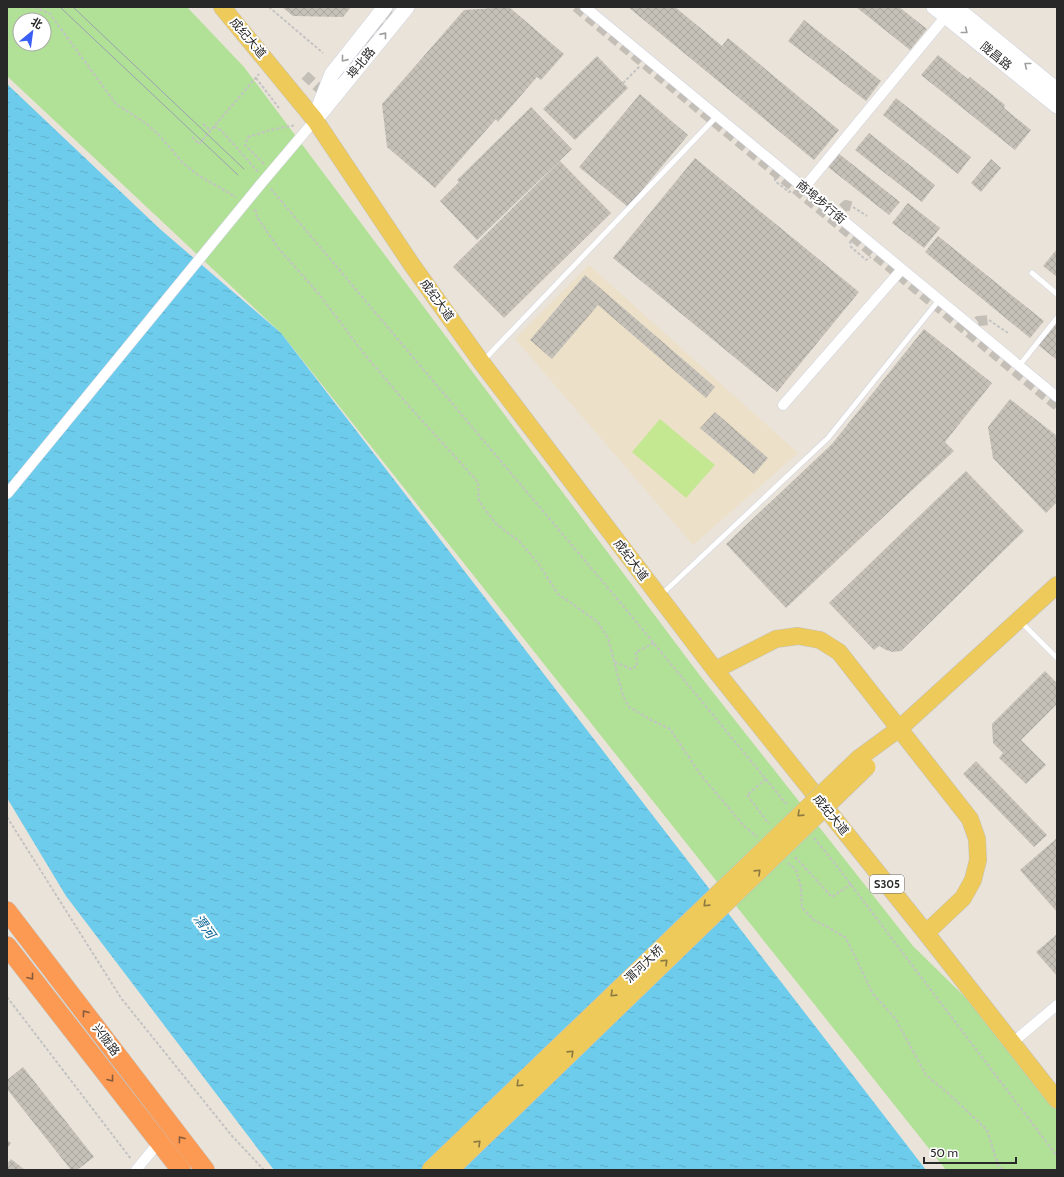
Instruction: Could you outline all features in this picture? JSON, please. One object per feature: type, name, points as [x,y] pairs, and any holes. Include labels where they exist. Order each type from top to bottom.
[{"type":"highway","name":"兴陇路","points":[[7,911],[205,1170]]},
{"type":"highway","name":"兴陇路","points":[[7,946],[182,1170]]},
{"type":"main road","name":"成纪大道","points":[[222,7],[315,120],[412,266],[482,362],[659,597],[715,670],[926,933],[1057,1100]]},
{"type":"main road","points":[[315,120],[332,74],[385,7]]},
{"type":"main road","name":"埠北路","points":[[315,120],[407,7]]},
{"type":"main road","name":"陇昌路","points":[[945,10],[1057,90]]},
{"type":"main road","name":"陇昌路","points":[[945,10],[1057,106]]},
{"type":"main road","points":[[863,762],[1057,585]]},
{"type":"main road","points":[[715,670],[776,639],[798,636],[820,640],[839,652],[900,728],[970,819],[977,839],[978,860],[973,880],[963,898],[926,933]]},
{"type":"main road","name":"渭河大桥","points":[[430,1170],[863,762]]},
{"type":"main road","name":"渭河大桥","points":[[450,1170],[863,762]]},
{"type":"street","name":"商埠步行街","points":[[585,7],[1057,397]]},
{"type":"street","points":[[804,188],[945,10]]},
{"type":"street","points":[[7,494],[262,182],[315,120]]},
{"type":"street","points":[[783,405],[902,269]]},
{"type":"street","points":[[1012,1043],[1057,1005]]},
{"type":"street","points":[[137,1169],[160,1141]]},
{"type":"lane","points":[[482,362],[717,116]]},
{"type":"lane","points":[[1032,274],[1057,294]]},
{"type":"lane","points":[[659,597],[828,438],[939,300]]},
{"type":"lane","points":[[1019,366],[1057,318]]},
{"type":"lane","points":[[1018,620],[1057,658]]},
{"type":"path","points":[[35,7],[50,14],[116,104],[147,124],[159,135],[183,163],[198,175],[238,198]]},
{"type":"path","points":[[269,7],[324,53]]},
{"type":"path","points":[[623,83],[648,59]]},
{"type":"path","points":[[192,137],[199,144],[269,63]]},
{"type":"path","points":[[256,78],[279,108]]},
{"type":"path","points":[[214,127],[222,130],[259,174],[265,165],[245,145],[248,137],[270,130],[315,120]]},
{"type":"path","points":[[203,124],[211,131]]},
{"type":"path","points":[[262,182],[654,643],[790,808]]},
{"type":"path","points":[[250,207],[256,211],[257,217],[279,249],[319,294],[365,355],[478,482],[479,501],[496,524],[519,541],[538,564],[558,594],[598,622],[608,638],[623,696],[629,707],[670,729],[700,774],[744,826],[758,838],[762,834]]},
{"type":"path","points":[[853,207],[867,216]]},
{"type":"path","points":[[989,320],[1008,333]]},
{"type":"path","points":[[615,662],[631,669],[637,666],[636,652],[654,643]]},
{"type":"path","points":[[766,779],[747,795],[770,825],[766,829]]},
{"type":"path","points":[[7,817],[121,998],[232,1136],[264,1170]]},
{"type":"path","points":[[814,838],[851,884],[1057,1156]]},
{"type":"path","points":[[789,864],[796,856],[832,897],[851,884]]},
{"type":"path","points":[[784,859],[796,870],[801,887],[802,908],[815,922],[828,927],[846,938],[873,994],[895,1018],[926,1075],[949,1094],[987,1130],[998,1165],[1002,1170]]},
{"type":"path","points":[[7,997],[137,1169]]},
{"type":"shaded area","points":[[589,265],[798,453],[693,545],[515,339]]},
{"type":"green space","points":[[7,7],[187,7],[244,67],[701,677],[913,946],[1012,1043],[1057,1098],[1057,1170],[946,1170],[281,333],[7,76]]},
{"type":"green space","points":[[660,419],[715,465],[686,498],[632,452]]},
{"type":"water","name":"渭河","points":[[7,84],[160,229],[281,333],[926,1170],[274,1170],[66,896],[7,798]]},
{"type":"building","points":[[282,7],[351,7],[343,17],[293,16]]},
{"type":"building","points":[[509,7],[564,54],[541,80],[537,77],[498,122],[496,119],[435,188],[387,147],[382,104],[464,10]]},
{"type":"building","points":[[628,7],[675,7],[722,46],[728,38],[839,130],[814,160]]},
{"type":"building","points":[[856,7],[899,7],[927,29],[910,50]]},
{"type":"building","points":[[804,20],[881,81],[866,101],[788,41]]},
{"type":"building","points":[[938,55],[968,79],[970,77],[1005,105],[1004,108],[1031,130],[1015,150],[921,75]]},
{"type":"building","points":[[597,56],[628,88],[575,140],[543,109]]},
{"type":"building","points":[[640,94],[688,135],[628,207],[579,167]]},
{"type":"building","points":[[896,98],[971,157],[958,174],[883,115]]},
{"type":"building","points":[[531,107],[572,149],[477,240],[440,201],[459,182],[457,180]]},
{"type":"building","points":[[869,133],[935,185],[922,202],[855,150]]},
{"type":"building","points":[[838,153],[900,202],[889,215],[828,167]]},
{"type":"building","points":[[695,158],[859,292],[777,392],[613,258]]},
{"type":"building","points":[[991,159],[1001,168],[981,192],[971,183]]},
{"type":"building","points":[[560,161],[611,213],[504,318],[453,267]]},
{"type":"building","points":[[908,203],[940,228],[924,248],[892,223]]},
{"type":"building","points":[[938,236],[1044,321],[1030,338],[925,252]]},
{"type":"building","points":[[1057,249],[1057,277],[1043,266]]},
{"type":"building","points":[[585,275],[715,387],[706,398],[598,305],[552,359],[530,340]]},
{"type":"building","points":[[1057,322],[1057,360],[1038,345]]},
{"type":"building","points":[[924,329],[992,383],[945,442],[954,451],[786,608],[726,544],[832,444]]},
{"type":"building","points":[[1010,399],[1057,436],[1057,502],[1046,513],[993,458],[988,427]]},
{"type":"building","points":[[715,412],[768,458],[754,474],[700,428]]},
{"type":"building","points":[[966,471],[1024,531],[901,651],[893,652],[879,646],[874,650],[829,603]]},
{"type":"building","points":[[1045,671],[1057,683],[1057,704],[1021,740],[1046,765],[1026,784],[999,758],[1003,753],[993,743],[992,724]]},
{"type":"building","points":[[976,761],[1047,835],[1034,847],[963,774]]},
{"type":"building","points":[[1057,838],[1057,912],[1020,870]]},
{"type":"building","points":[[1057,934],[1057,976],[1036,952]]},
{"type":"building","points":[[23,1067],[94,1157],[77,1170],[71,1170],[7,1089],[7,1080]]},
{"type":"building","points":[[7,1140],[11,1143],[7,1149]]},
{"type":"building","points":[[11,1159],[25,1170],[7,1170],[7,1164]]},
{"type":"tunnel","points":[[576,7],[1057,406]]},
{"type":"tunnel","points":[[338,77],[396,8]]},
{"type":"tunnel","points":[[305,75],[325,94],[328,90]]},
{"type":"tunnel","points":[[832,219],[846,205],[853,207]]},
{"type":"tunnel","points":[[966,331],[978,321],[989,320]]},
{"type":"tram line","points":[[60,7],[238,175]]},
{"type":"tram line","points":[[73,7],[244,169]]}]
